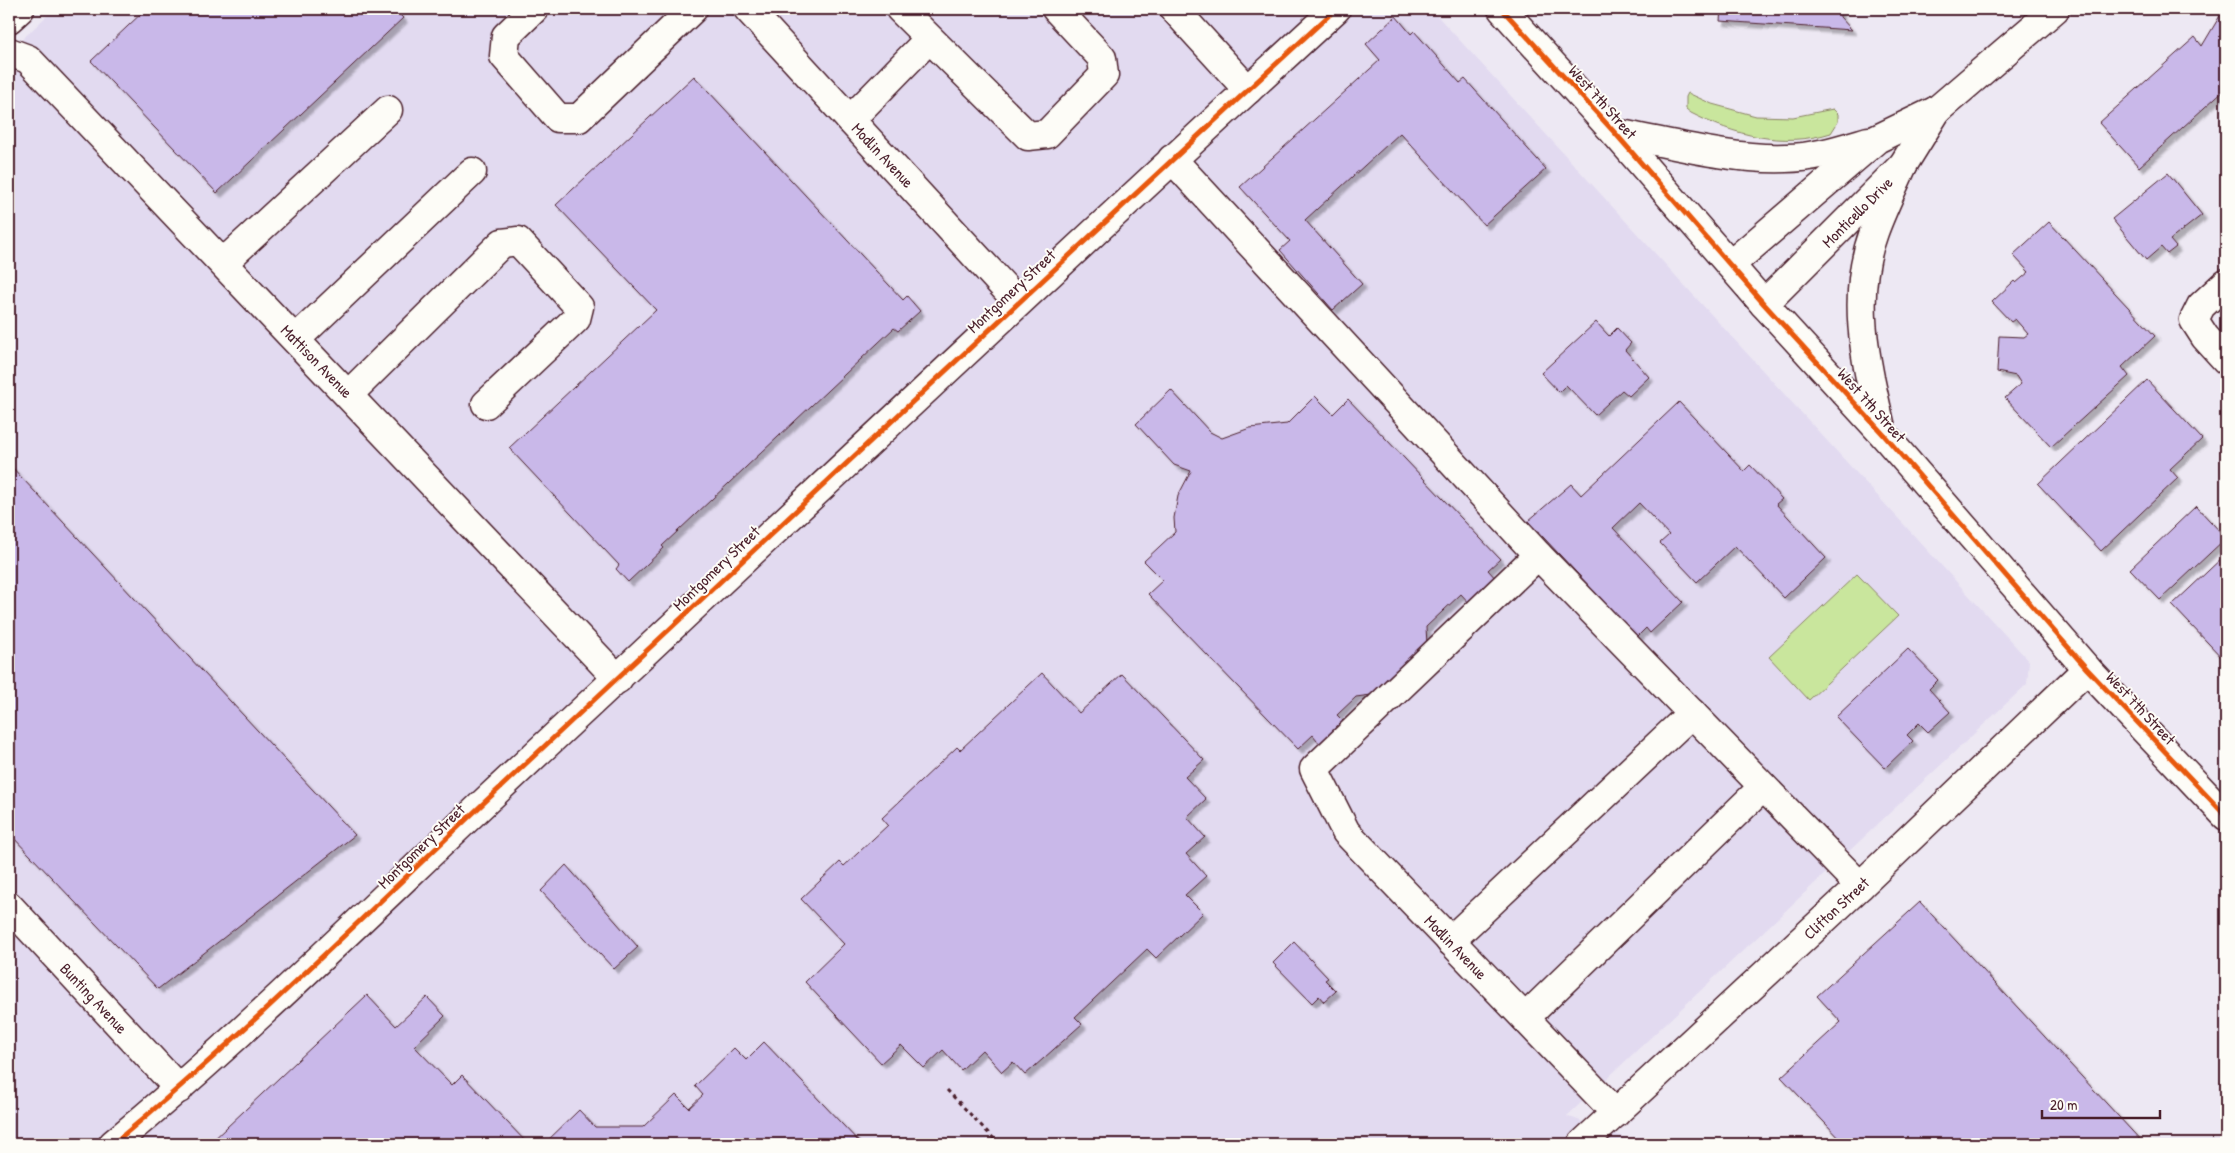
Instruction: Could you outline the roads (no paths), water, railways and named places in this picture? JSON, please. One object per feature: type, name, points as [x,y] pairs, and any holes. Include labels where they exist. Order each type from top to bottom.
[{"type":"street","points":[[9,19],[20,9]]},
{"type":"street","points":[[534,9],[506,36],[504,56],[558,118],[579,118],[693,9]]},
{"type":"street","name":"Modlin Avenue","points":[[748,9],[1018,302]]},
{"type":"street","points":[[900,9],[929,40],[1028,136],[1047,134],[1104,75],[1102,58],[1056,9]]},
{"type":"street","points":[[1174,9],[1248,90]]},
{"type":"street","name":"Montgomery Street","points":[[113,1144],[179,1089],[1018,302],[1336,9]]},
{"type":"street","name":"West 7th Street","points":[[1502,9],[1615,133],[1764,304],[1882,434],[2087,669],[2226,816]]},
{"type":"street","name":"Monticello Drive","points":[[1730,265],[1876,139],[1937,110],[2055,9]]},
{"type":"street","points":[[850,120],[929,40]]},
{"type":"street","name":"Mattison Avenue","points":[[9,52],[28,58],[618,679]]},
{"type":"street","points":[[223,263],[388,110]]},
{"type":"street","name":"Monticello Drive","points":[[1764,304],[1903,165],[1937,110]]},
{"type":"street","points":[[1615,133],[1742,156],[1786,158],[1826,154],[1876,139]]},
{"type":"street","points":[[1172,159],[1538,555],[1860,886]]},
{"type":"street","points":[[1882,434],[1864,352],[1861,311],[1864,275],[1873,234],[1903,165]]},
{"type":"street","points":[[296,339],[472,172]]},
{"type":"street","points":[[349,394],[502,243],[518,241],[579,307],[576,319],[486,404]]},
{"type":"street","points":[[2226,283],[2202,306],[2194,320],[2205,337],[2226,360]]},
{"type":"street","name":"Modlin Avenue","points":[[1538,555],[1314,769],[1346,832],[1616,1113]]},
{"type":"street","name":"Clifton Street","points":[[1582,1144],[1860,886],[2087,669]]},
{"type":"street","points":[[1450,941],[1692,713]]},
{"type":"street","points":[[1525,1018],[1763,787]]},
{"type":"street","name":"Bunting Avenue","points":[[9,906],[179,1089]]}]
